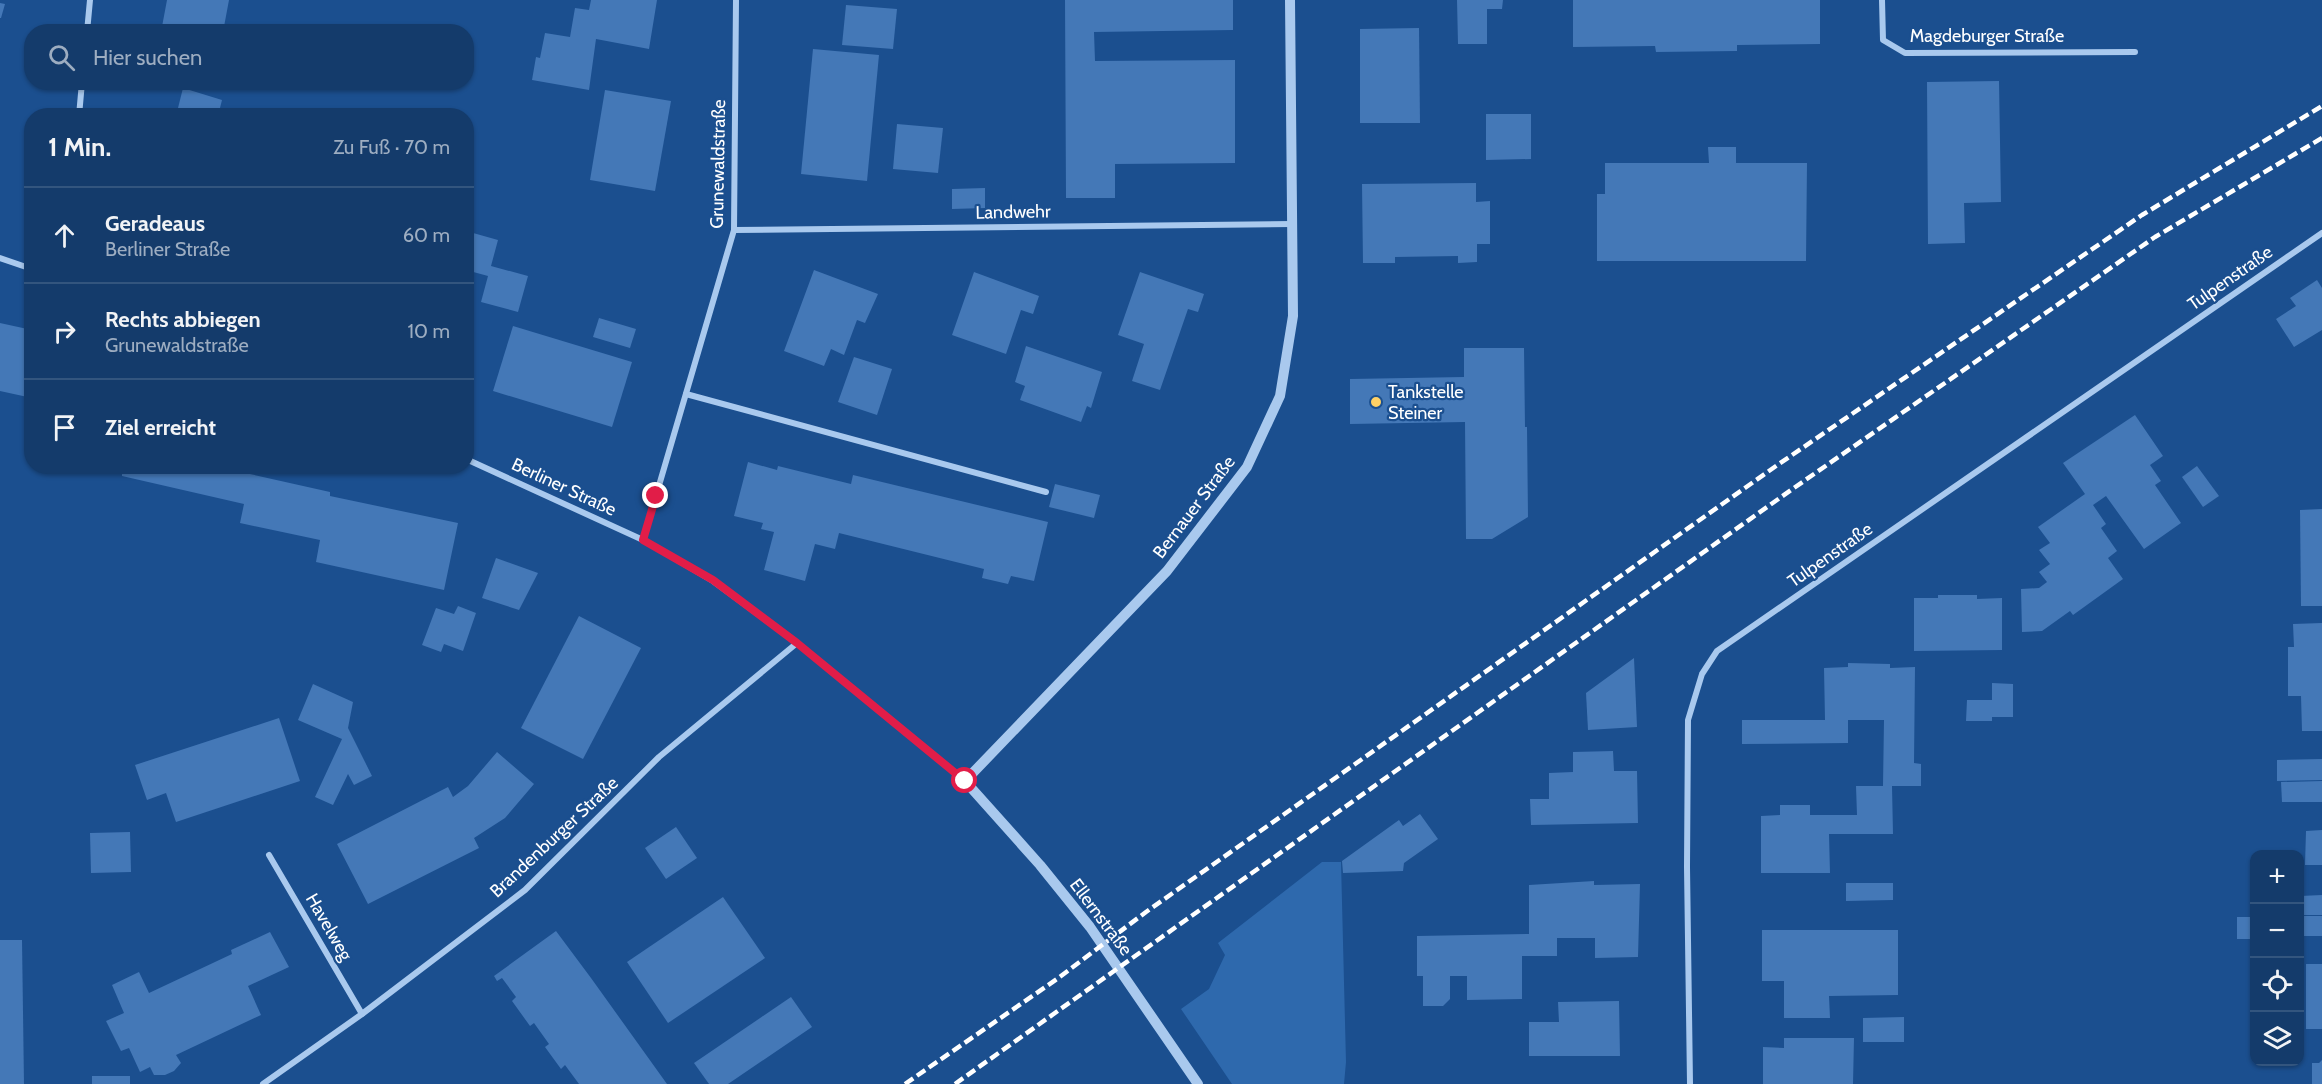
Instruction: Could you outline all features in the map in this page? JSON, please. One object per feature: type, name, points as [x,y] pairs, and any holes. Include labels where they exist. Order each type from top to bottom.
[{"type":"street","points":[[88,24],[90,0]]},
{"type":"street","name":"Grunewaldstraße","points":[[643,540],[734,230],[736,0]]},
{"type":"street","name":"Bernauer Straße","points":[[965,781],[1167,571],[1247,467],[1280,396],[1293,316],[1290,0]]},
{"type":"street","name":"Magdeburger Straße","points":[[1882,0],[1883,40],[1905,53],[2134,52]]},
{"type":"street","points":[[80,108],[81,90]]},
{"type":"street","name":"Landwehr","points":[[734,230],[1292,224]]},
{"type":"street","name":"Tulpenstraße","points":[[1690,1084],[1687,867],[1688,720],[1702,674],[1717,651],[2322,233]]},
{"type":"street","points":[[0,258],[24,266]]},
{"type":"street","points":[[686,394],[1046,492]]},
{"type":"street","name":"Berliner Straße","points":[[474,463],[643,540],[713,580],[797,643],[965,781]]},
{"type":"street","name":"Brandenburger Straße","points":[[263,1084],[362,1014],[525,890],[659,757],[797,643]]},
{"type":"street","name":"Ellernstraße","points":[[965,781],[1040,865],[1090,927],[1198,1084]]},
{"type":"street","name":"Havelweg","points":[[269,855],[362,1014]]},
{"type":"shaded area","points":[[1322,862],[1341,862],[1346,1062],[1344,1084],[1232,1084],[1181,1009],[1209,989],[1225,955],[1218,943]]},
{"type":"building","points":[[167,0],[229,0],[224,24],[162,24]]},
{"type":"building","points":[[591,0],[657,0],[649,49],[596,39],[589,90],[532,80],[536,57],[540,58],[545,33],[570,37],[575,8],[589,10]]},
{"type":"building","points":[[1065,0],[1233,0],[1233,30],[1094,32],[1095,61],[1235,60],[1235,163],[1115,164],[1115,198],[1066,198]]},
{"type":"building","points":[[1457,0],[1503,0],[1502,9],[1487,9],[1487,44],[1458,44]]},
{"type":"building","points":[[1573,0],[1820,0],[1820,44],[1737,45],[1737,51],[1656,52],[1655,46],[1573,47]]},
{"type":"building","points":[[0,3],[5,4],[1,18],[0,18]]},
{"type":"building","points":[[846,5],[897,9],[893,49],[842,45]]},
{"type":"building","points":[[1419,28],[1420,123],[1360,123],[1360,29]]},
{"type":"building","points":[[813,49],[879,55],[867,181],[801,174]]},
{"type":"building","points":[[1999,81],[2001,202],[1964,203],[1965,243],[1928,244],[1927,82]]},
{"type":"building","points":[[182,90],[222,100],[220,108],[178,108]]},
{"type":"building","points":[[605,90],[671,101],[655,191],[590,180]]},
{"type":"building","points":[[1486,114],[1531,114],[1531,159],[1486,160]]},
{"type":"building","points":[[897,124],[943,128],[938,173],[893,169]]},
{"type":"building","points":[[1708,147],[1736,147],[1736,163],[1807,163],[1806,261],[1597,261],[1597,194],[1605,194],[1605,163],[1709,163]]},
{"type":"building","points":[[1476,183],[1476,202],[1490,201],[1490,244],[1477,244],[1477,262],[1458,263],[1458,256],[1395,257],[1395,263],[1363,263],[1362,184]]},
{"type":"building","points":[[985,188],[985,208],[952,209],[952,189]]},
{"type":"building","points":[[474,233],[498,240],[491,266],[528,276],[518,312],[481,302],[488,276],[474,272]]},
{"type":"building","points":[[814,270],[878,294],[865,323],[857,320],[844,355],[831,349],[824,366],[784,351]]},
{"type":"building","points":[[974,272],[1039,296],[1033,314],[1021,310],[1006,354],[952,335]]},
{"type":"building","points":[[1140,272],[1204,294],[1198,312],[1188,309],[1160,390],[1132,381],[1144,344],[1118,335]]},
{"type":"building","points":[[2317,280],[2322,288],[2322,330],[2294,347],[2276,319],[2296,306],[2290,298]]},
{"type":"building","points":[[599,318],[636,329],[630,348],[593,337]]},
{"type":"building","points":[[0,323],[24,328],[24,396],[0,391]]},
{"type":"building","points":[[513,326],[632,362],[612,427],[493,391]]},
{"type":"building","points":[[1026,346],[1102,372],[1091,408],[1087,406],[1081,422],[1020,400],[1025,386],[1015,382]]},
{"type":"building","points":[[1464,348],[1524,348],[1528,517],[1492,539],[1466,539],[1465,422],[1350,424],[1350,379],[1464,377]]},
{"type":"building","points":[[854,357],[892,369],[877,415],[838,402]]},
{"type":"building","points":[[2135,415],[2163,456],[2150,465],[2161,481],[2155,485],[2181,523],[2144,549],[2106,496],[2093,505],[2106,524],[2101,528],[2117,551],[2108,558],[2123,579],[2073,615],[2070,611],[2042,631],[2022,632],[2021,589],[2039,588],[2047,582],[2039,572],[2050,564],[2039,550],[2050,543],[2038,527],[2085,494],[2063,463]]},
{"type":"building","points":[[748,462],[777,470],[778,466],[851,484],[853,475],[1048,522],[1034,581],[1011,576],[1008,584],[982,578],[984,569],[839,533],[835,549],[815,544],[805,581],[764,570],[774,532],[761,529],[763,523],[734,516]]},
{"type":"building","points":[[2197,466],[2219,496],[2203,507],[2182,477]]},
{"type":"building","points":[[122,474],[250,474],[330,492],[330,496],[458,523],[444,590],[316,562],[320,540],[240,523],[244,504],[122,476]]},
{"type":"building","points":[[1055,484],[1100,495],[1094,518],[1049,507]]},
{"type":"building","points":[[2322,509],[2322,606],[2301,606],[2300,510]]},
{"type":"building","points":[[496,558],[538,573],[519,610],[482,598]]},
{"type":"building","points":[[1938,595],[1977,595],[1977,599],[2002,598],[2002,650],[1914,651],[1914,598],[1938,598]]},
{"type":"building","points":[[458,606],[476,613],[463,651],[444,644],[441,652],[422,645],[436,608],[454,614]]},
{"type":"building","points":[[579,616],[641,648],[583,759],[521,728]]},
{"type":"building","points":[[2322,623],[2322,731],[2302,731],[2301,696],[2288,696],[2288,647],[2294,647],[2293,624]]},
{"type":"building","points":[[1634,658],[1637,727],[1588,730],[1586,693]]},
{"type":"building","points":[[1848,663],[1890,664],[1890,668],[1915,667],[1914,763],[1921,764],[1921,786],[1892,786],[1893,834],[1829,834],[1830,873],[1761,873],[1761,816],[1780,815],[1780,805],[1810,805],[1810,815],[1857,815],[1856,786],[1883,786],[1884,720],[1848,720],[1848,743],[1742,744],[1742,720],[1825,720],[1824,668],[1848,667]]},
{"type":"building","points":[[1992,683],[2013,684],[2013,717],[1992,717],[1992,721],[1966,721],[1967,700],[1992,700]]},
{"type":"building","points":[[313,684],[353,702],[348,728],[372,776],[354,785],[348,774],[333,805],[315,797],[342,739],[298,720]]},
{"type":"building","points":[[279,718],[300,781],[176,822],[166,793],[147,800],[135,765]]},
{"type":"building","points":[[1613,751],[1614,771],[1637,771],[1638,823],[1531,825],[1530,799],[1549,799],[1549,773],[1573,772],[1573,752]]},
{"type":"building","points":[[497,752],[534,784],[505,818],[474,838],[479,848],[368,904],[337,844],[448,787],[453,797],[468,786]]},
{"type":"building","points":[[2322,759],[2322,780],[2277,781],[2277,760]]},
{"type":"building","points":[[2322,781],[2322,802],[2282,802],[2281,782]]},
{"type":"building","points":[[1420,814],[1438,839],[1404,863],[1403,871],[1343,873],[1342,861],[1399,820],[1403,826]]},
{"type":"building","points":[[676,827],[697,858],[666,879],[645,848]]},
{"type":"building","points":[[2322,830],[2322,865],[2305,865],[2306,831]]},
{"type":"building","points":[[130,832],[131,872],[91,873],[90,833]]},
{"type":"building","points":[[1594,881],[1594,885],[1640,884],[1638,957],[1595,958],[1595,938],[1557,938],[1557,956],[1522,956],[1522,999],[1467,1000],[1467,976],[1450,976],[1450,999],[1443,1006],[1423,1006],[1423,976],[1417,976],[1417,936],[1529,934],[1529,885]]},
{"type":"building","points":[[1846,883],[1893,883],[1893,900],[1846,901]]},
{"type":"building","points":[[2322,895],[2322,915],[2304,915],[2304,896]]},
{"type":"building","points":[[723,897],[765,958],[668,1023],[627,962]]},
{"type":"building","points":[[2304,916],[2322,916],[2322,936],[2304,936]]},
{"type":"building","points":[[2237,917],[2250,917],[2250,939],[2237,939]]},
{"type":"building","points":[[1762,930],[1898,930],[1898,995],[1829,996],[1830,1018],[1784,1018],[1784,981],[1762,981]]},
{"type":"building","points":[[556,931],[667,1084],[579,1084],[565,1065],[561,1069],[545,1047],[549,1044],[534,1023],[530,1026],[512,1001],[516,997],[502,978],[497,981],[494,976]]},
{"type":"building","points":[[270,932],[289,967],[248,986],[261,1015],[176,1055],[181,1063],[174,1071],[165,1075],[154,1075],[150,1067],[140,1072],[129,1048],[121,1051],[106,1021],[124,1013],[112,985],[139,972],[149,993],[232,954],[231,950]]},
{"type":"building","points":[[0,940],[22,940],[24,1084],[0,1084]]},
{"type":"building","points":[[2306,964],[2322,964],[2322,1029],[2306,1029]]},
{"type":"building","points":[[791,997],[812,1027],[728,1084],[709,1084],[694,1063]]},
{"type":"building","points":[[1619,1001],[1620,1056],[1529,1056],[1529,1022],[1559,1022],[1558,1002]]},
{"type":"building","points":[[1904,1017],[1904,1042],[1863,1042],[1863,1018]]},
{"type":"building","points":[[1784,1038],[1854,1038],[1853,1084],[1763,1084],[1763,1047],[1784,1048]]},
{"type":"building","points":[[2322,1060],[2322,1084],[2312,1084],[2312,1063],[2319,1063]]},
{"type":"building","points":[[92,1076],[130,1076],[130,1084],[92,1084]]},
{"type":"railway","points":[[905,1084],[1057,979],[1146,912],[1776,466],[2142,215],[2322,106]]},
{"type":"railway","points":[[955,1084],[1791,490],[2155,237],[2322,138]]},
{"type":"place","name":"Tankstelle Steiner","points":[[1376,402]]},
{"type":"route","points":[[656,496],[643,540],[713,580],[797,643],[965,781]]}]
